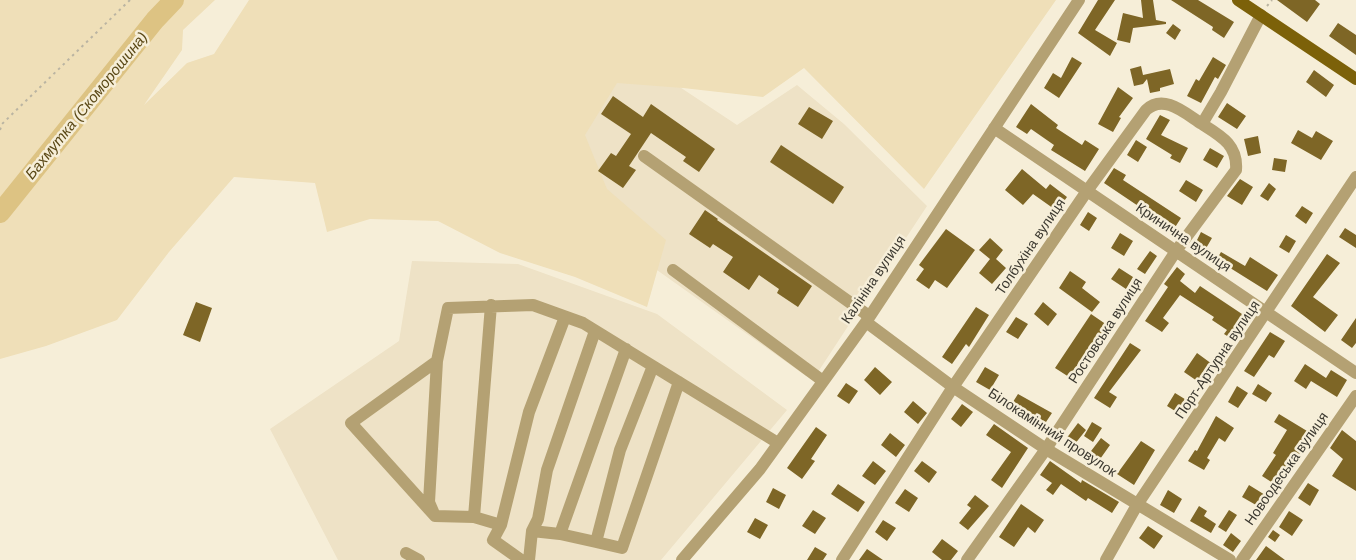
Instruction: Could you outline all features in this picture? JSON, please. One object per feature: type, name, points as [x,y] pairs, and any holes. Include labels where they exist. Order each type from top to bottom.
[{"type":"main road","points":[[1238,0],[1356,79]]},
{"type":"street","name":"Калініна вулиця","points":[[688,559],[760,469],[868,319],[1079,0]]},
{"type":"street","points":[[1202,124],[1261,15]]},
{"type":"street","name":"Толбухіна вулиця","points":[[842,560],[953,387],[1087,190],[1150,106],[1157,103],[1169,104],[1202,124]]},
{"type":"street","name":"Ростовська вулиця","points":[[967,560],[1046,449],[1176,251],[1236,170],[1236,154],[1233,147],[1228,141],[1202,124]]},
{"type":"street","name":"Кринична вулиця","points":[[994,128],[1356,372]]},
{"type":"street","name":"Білокамінний провулок","points":[[644,156],[868,319],[953,387],[1046,449],[1230,560]]},
{"type":"street","name":"Порт-Артурна вулиця","points":[[1106,560],[1137,505],[1268,313],[1356,178]]},
{"type":"street","points":[[673,270],[823,381]]},
{"type":"street","points":[[474,517],[491,305]]},
{"type":"street","points":[[435,516],[429,502],[437,361],[448,308],[533,305],[566,317],[595,330],[778,443]]},
{"type":"street","points":[[521,560],[493,540],[501,526],[529,412],[566,317]]},
{"type":"street","points":[[529,560],[532,531],[538,519],[547,470],[595,330]]},
{"type":"street","points":[[560,534],[626,349]]},
{"type":"street","points":[[437,361],[351,423],[435,516],[474,517],[501,526]]},
{"type":"street","points":[[596,542],[620,450],[653,366]]},
{"type":"street","points":[[532,531],[560,534],[622,548],[679,382]]},
{"type":"street","name":"Новоодеська вулиця","points":[[1242,560],[1356,396]]},
{"type":"street","points":[[406,553],[419,560]]},
{"type":"path","points":[[0,130],[2,124],[130,0]]},
{"type":"shaded area","points":[[0,0],[215,0],[183,30],[182,50],[144,105],[187,63],[214,54],[249,0],[1056,0],[924,189],[804,68],[763,97],[617,83],[585,135],[607,189],[666,240],[647,307],[575,277],[500,253],[438,221],[370,219],[327,232],[315,183],[234,177],[169,252],[117,320],[46,346],[0,359]]},
{"type":"shaded area","points":[[633,56],[737,125],[797,85],[844,124],[927,206],[816,375],[806,376],[543,189]]},
{"type":"shaded area","points":[[412,261],[518,264],[657,314],[787,410],[661,560],[338,560],[270,429],[399,341]]},
{"type":"building","points":[[1098,0],[1115,0],[1095,30],[1117,43],[1110,56],[1078,33]]},
{"type":"building","points":[[1141,0],[1153,0],[1156,20],[1166,22],[1166,24],[1133,28],[1130,43],[1117,40],[1123,13],[1143,18]]},
{"type":"building","points":[[1171,0],[1198,0],[1234,22],[1224,38],[1212,30],[1213,27]]},
{"type":"building","points":[[1277,0],[1315,0],[1320,4],[1307,22]]},
{"type":"building","points":[[1338,23],[1356,35],[1356,55],[1329,36]]},
{"type":"building","points":[[1173,24],[1181,30],[1175,40],[1166,33]]},
{"type":"building","points":[[1072,57],[1082,63],[1059,98],[1044,88],[1053,73],[1061,78]]},
{"type":"building","points":[[1213,57],[1226,65],[1218,79],[1215,77],[1201,103],[1187,96],[1196,79],[1199,81]]},
{"type":"building","points":[[1141,66],[1143,75],[1170,69],[1174,84],[1160,88],[1160,91],[1150,93],[1147,79],[1143,84],[1134,86],[1130,69]]},
{"type":"building","points":[[1314,70],[1334,85],[1326,97],[1306,82]]},
{"type":"building","points":[[1118,87],[1133,98],[1119,117],[1121,118],[1113,132],[1098,124]]},
{"type":"building","points":[[613,96],[643,117],[651,104],[715,149],[699,172],[683,161],[686,157],[651,133],[629,166],[636,170],[623,188],[598,171],[611,153],[616,156],[631,134],[601,114]]},
{"type":"building","points":[[1227,103],[1246,116],[1237,129],[1218,117]]},
{"type":"building","points":[[1031,104],[1058,125],[1056,128],[1082,145],[1085,140],[1099,149],[1085,171],[1051,150],[1054,145],[1031,129],[1027,134],[1016,127]]},
{"type":"building","points":[[809,107],[833,121],[822,139],[798,124]]},
{"type":"building","points":[[1160,115],[1170,120],[1161,135],[1188,148],[1180,163],[1170,158],[1172,155],[1146,139]]},
{"type":"building","points":[[1298,130],[1312,138],[1316,131],[1333,141],[1321,160],[1291,143]]},
{"type":"building","points":[[1258,136],[1261,153],[1248,156],[1244,139]]},
{"type":"building","points":[[1136,140],[1147,147],[1138,162],[1127,155]]},
{"type":"building","points":[[781,145],[844,187],[833,204],[770,162]]},
{"type":"building","points":[[1210,148],[1224,156],[1217,168],[1203,160]]},
{"type":"building","points":[[1274,158],[1287,160],[1285,172],[1272,170]]},
{"type":"building","points":[[1114,168],[1126,175],[1123,180],[1181,218],[1172,232],[1160,225],[1162,222],[1104,183]]},
{"type":"building","points":[[1022,169],[1046,189],[1050,184],[1067,197],[1057,211],[1033,194],[1023,205],[1005,190]]},
{"type":"building","points":[[1240,179],[1253,187],[1242,205],[1227,196]]},
{"type":"building","points":[[1186,180],[1203,190],[1196,202],[1179,191]]},
{"type":"building","points":[[1269,183],[1276,189],[1268,201],[1260,196]]},
{"type":"building","points":[[1302,206],[1313,213],[1306,224],[1295,216]]},
{"type":"building","points":[[705,210],[812,286],[798,307],[777,293],[779,289],[759,275],[749,290],[723,272],[733,257],[713,244],[710,248],[689,234]]},
{"type":"building","points":[[1088,212],[1097,218],[1089,231],[1080,225]]},
{"type":"building","points":[[1345,228],[1356,235],[1356,248],[1339,237]]},
{"type":"building","points":[[946,229],[975,250],[947,288],[935,280],[929,289],[916,280],[924,269],[919,265]]},
{"type":"building","points":[[1201,232],[1212,238],[1205,250],[1195,244]]},
{"type":"building","points":[[1120,233],[1133,241],[1124,256],[1111,248]]},
{"type":"building","points":[[1286,235],[1296,241],[1289,253],[1279,247]]},
{"type":"building","points":[[990,238],[1003,250],[996,259],[1006,268],[992,284],[979,273],[990,259],[979,250]]},
{"type":"building","points":[[1029,243],[1036,250],[1025,262],[1018,255]]},
{"type":"building","points":[[1150,251],[1157,256],[1145,274],[1137,269]]},
{"type":"building","points":[[1221,252],[1245,266],[1250,257],[1278,275],[1267,291],[1227,266],[1224,270],[1214,264]]},
{"type":"building","points":[[1327,254],[1340,263],[1313,297],[1338,315],[1325,332],[1291,306]]},
{"type":"building","points":[[1177,267],[1185,274],[1180,281],[1195,293],[1200,286],[1245,316],[1232,339],[1224,334],[1227,330],[1212,320],[1214,317],[1180,295],[1163,318],[1169,323],[1162,332],[1145,321],[1168,287],[1164,284]]},
{"type":"building","points":[[1119,268],[1133,277],[1126,289],[1111,279]]},
{"type":"building","points":[[1070,271],[1086,282],[1082,288],[1100,302],[1092,312],[1059,288]]},
{"type":"building","points":[[196,302],[212,308],[200,342],[183,335]]},
{"type":"building","points":[[1043,302],[1057,314],[1048,326],[1034,314]]},
{"type":"building","points":[[976,307],[989,315],[969,347],[966,344],[952,364],[942,357]]},
{"type":"building","points":[[1091,314],[1110,327],[1104,336],[1102,334],[1085,358],[1083,357],[1069,377],[1055,368]]},
{"type":"building","points":[[1016,317],[1028,324],[1018,339],[1006,332]]},
{"type":"building","points":[[1356,318],[1356,343],[1352,348],[1341,340]]},
{"type":"building","points":[[1270,332],[1285,341],[1274,358],[1269,355],[1254,377],[1244,371]]},
{"type":"building","points":[[1130,343],[1141,350],[1109,392],[1117,397],[1110,408],[1094,398]]},
{"type":"building","points":[[1197,353],[1212,364],[1200,383],[1184,372]]},
{"type":"building","points":[[1305,364],[1326,378],[1331,370],[1347,380],[1337,397],[1311,381],[1306,389],[1294,381]]},
{"type":"building","points":[[875,367],[892,382],[880,395],[864,380]]},
{"type":"building","points":[[985,367],[999,375],[990,390],[976,382]]},
{"type":"building","points":[[846,383],[858,391],[849,404],[837,396]]},
{"type":"building","points":[[1258,384],[1272,393],[1266,402],[1252,394]]},
{"type":"building","points":[[1237,386],[1248,393],[1238,408],[1228,402]]},
{"type":"building","points":[[1175,393],[1188,401],[1180,414],[1167,406]]},
{"type":"building","points":[[1018,394],[1052,413],[1042,428],[1027,419],[1029,416],[1011,405]]},
{"type":"building","points":[[913,401],[927,413],[918,424],[904,412]]},
{"type":"building","points":[[962,404],[973,412],[961,427],[951,419]]},
{"type":"building","points":[[1279,414],[1312,434],[1293,465],[1290,464],[1276,485],[1262,476],[1276,455],[1273,453],[1287,430],[1274,422]]},
{"type":"building","points":[[1216,416],[1234,428],[1225,442],[1219,438],[1207,458],[1210,460],[1204,470],[1188,461],[1195,450],[1197,451]]},
{"type":"building","points":[[1092,422],[1102,428],[1093,442],[1084,436]]},
{"type":"building","points":[[1078,423],[1086,430],[1074,445],[1066,439]]},
{"type":"building","points":[[994,424],[1028,448],[1002,488],[991,480],[1011,452],[986,435]]},
{"type":"building","points":[[816,427],[827,435],[811,459],[815,461],[802,479],[787,468]]},
{"type":"building","points":[[1342,430],[1356,441],[1356,491],[1332,476],[1343,459],[1330,448]]},
{"type":"building","points":[[890,433],[905,445],[896,457],[881,445]]},
{"type":"building","points":[[1101,438],[1110,445],[1098,462],[1088,455]]},
{"type":"building","points":[[1141,441],[1155,450],[1134,485],[1117,474]]},
{"type":"building","points":[[873,461],[886,471],[875,485],[862,476]]},
{"type":"building","points":[[922,461],[937,472],[929,483],[914,471]]},
{"type":"building","points":[[1050,461],[1081,483],[1082,480],[1119,502],[1112,513],[1088,498],[1086,501],[1061,484],[1053,495],[1046,490],[1052,483],[1040,475]]},
{"type":"building","points":[[1308,483],[1319,490],[1310,506],[1298,498]]},
{"type":"building","points":[[838,484],[865,502],[858,512],[831,494]]},
{"type":"building","points":[[1249,485],[1270,498],[1263,509],[1242,497]]},
{"type":"building","points":[[773,488],[786,495],[779,509],[766,502]]},
{"type":"building","points":[[905,489],[918,498],[909,512],[895,503]]},
{"type":"building","points":[[1168,490],[1182,499],[1174,513],[1160,505]]},
{"type":"building","points":[[975,495],[989,506],[968,530],[959,523],[971,508],[967,505]]},
{"type":"building","points":[[1021,504],[1044,520],[1035,533],[1028,527],[1014,547],[999,537]]},
{"type":"building","points":[[1199,506],[1207,511],[1204,516],[1216,524],[1211,533],[1190,521]]},
{"type":"building","points":[[813,510],[826,518],[815,534],[802,526]]},
{"type":"building","points":[[1229,510],[1237,515],[1226,532],[1218,527]]},
{"type":"building","points":[[1289,511],[1303,520],[1292,536],[1279,527]]},
{"type":"building","points":[[755,518],[768,525],[760,539],[747,532]]},
{"type":"building","points":[[883,520],[896,528],[887,541],[875,532]]},
{"type":"building","points":[[1148,526],[1163,536],[1154,549],[1139,538]]},
{"type":"building","points":[[1273,530],[1280,535],[1275,542],[1268,537]]},
{"type":"building","points":[[1231,533],[1241,541],[1233,552],[1223,545]]},
{"type":"building","points":[[942,539],[958,551],[951,560],[942,560],[932,552]]},
{"type":"building","points":[[1266,546],[1285,560],[1256,560]]},
{"type":"building","points":[[815,547],[827,554],[823,560],[807,560]]},
{"type":"building","points":[[867,549],[883,560],[859,560]]},
{"type":"waterway","name":"Бахмутка (Скоморошина)","points":[[0,213],[155,20],[174,0]]}]
